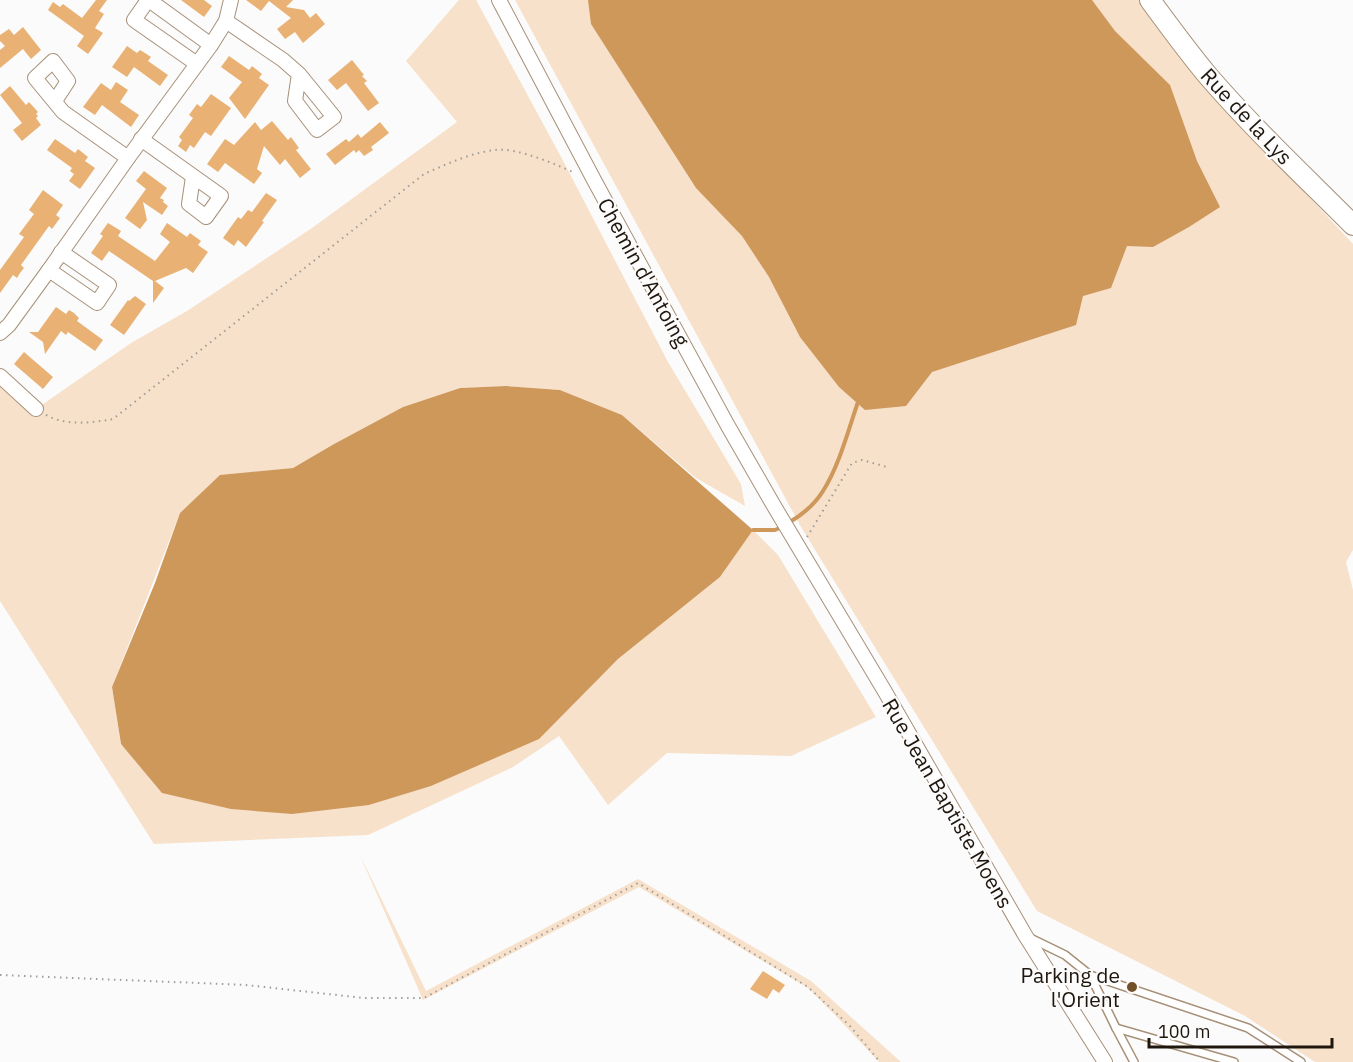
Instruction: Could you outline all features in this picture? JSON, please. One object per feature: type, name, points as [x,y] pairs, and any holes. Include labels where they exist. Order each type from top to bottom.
[{"type":"main road","name":"Rue de la Lys","points":[[1150,0],[1221,91],[1353,225]]},
{"type":"street","points":[[196,64],[134,20],[149,0],[211,45]]},
{"type":"street","points":[[0,333],[9,325],[211,45],[226,21],[231,0]]},
{"type":"street","name":"Chemin d'Antoing","points":[[499,0],[728,426],[774,506],[799,542]]},
{"type":"street","points":[[226,21],[283,60],[299,74]]},
{"type":"street","points":[[55,101],[63,112],[128,158]]},
{"type":"street","points":[[141,139],[193,177]]},
{"type":"street","points":[[49,270],[97,303],[110,285],[61,252]]},
{"type":"street","points":[[0,376],[36,409]]},
{"type":"street","name":"Rue Jean Baptiste Moens","points":[[799,542],[1025,935],[1105,1062]]},
{"type":"lane","points":[[1025,935],[1065,955],[1090,975],[1248,1028],[1301,1062]]},
{"type":"lane","points":[[1090,975],[1134,1062]]},
{"type":"lane","points":[[1116,1028],[1234,1062]]},
{"type":"path","points":[[36,409],[54,419],[78,423],[113,419],[403,189],[424,174],[458,159],[497,149],[523,153],[594,180]]},
{"type":"path","points":[[799,542],[809,534],[852,463],[862,459],[887,467]]},
{"type":"path","points":[[0,975],[246,985],[364,998],[424,998],[638,883],[808,987],[850,1026],[880,1062]]},
{"type":"shaded area","points":[[459,0],[476,0],[668,362],[741,484],[745,506],[696,478],[622,415],[560,390],[506,386],[460,388],[403,407],[293,468],[220,476],[180,513],[112,687],[121,745],[369,805],[431,786],[539,738],[618,659],[720,577],[753,530],[778,555],[876,717],[791,756],[667,753],[608,805],[559,736],[513,767],[368,835],[154,844],[0,601],[0,381],[36,409],[131,343],[187,311],[312,228],[457,122],[406,61]]},
{"type":"shaded area","points":[[515,0],[1142,0],[1262,146],[1353,244],[1353,550],[1346,562],[1353,590],[1353,1062],[1315,1062],[1245,1016],[1037,911],[801,527]]},
{"type":"shaded area","points":[[588,0],[1092,0],[1115,31],[1170,85],[1197,161],[1220,207],[1153,247],[1127,246],[1111,288],[1083,296],[1076,325],[932,372],[906,406],[865,410],[839,387],[800,337],[769,277],[742,236],[696,188],[591,24]]},
{"type":"shaded area","points":[[506,386],[560,390],[622,415],[753,530],[720,577],[618,659],[539,739],[431,786],[369,805],[292,814],[231,809],[162,793],[121,744],[112,687],[155,583],[180,513],[220,475],[293,468],[403,407],[460,388]]},
{"type":"shaded area","points":[[359,853],[426,991],[638,879],[811,981],[901,1062],[879,1062],[808,988],[639,887],[423,1000]]},
{"type":"building","points":[[96,0],[107,0],[99,11],[104,14],[95,28],[103,33],[88,54],[77,46],[84,36],[48,10],[53,2],[60,7],[63,4],[82,18]]},
{"type":"building","points":[[181,0],[204,0],[212,6],[204,17]]},
{"type":"building","points":[[246,0],[293,0],[286,7],[304,10],[310,18],[316,13],[325,24],[303,43],[295,32],[285,39],[277,29],[291,18],[269,1],[261,11]]},
{"type":"building","points":[[23,27],[41,50],[31,59],[23,49],[0,68],[0,50],[5,46],[0,41],[0,35],[9,29],[14,35]]},
{"type":"building","points":[[127,46],[137,53],[140,50],[151,57],[148,61],[168,75],[160,86],[134,67],[127,77],[112,67]]},
{"type":"building","points":[[229,56],[249,70],[252,66],[262,74],[259,78],[269,85],[245,119],[229,98],[242,82],[221,67]]},
{"type":"building","points":[[352,60],[364,75],[362,76],[367,81],[364,83],[379,103],[368,111],[346,83],[337,90],[328,80]]},
{"type":"building","points":[[116,82],[128,90],[120,102],[139,115],[131,127],[102,105],[95,115],[83,107],[101,83],[111,90]]},
{"type":"building","points":[[10,86],[26,105],[29,102],[38,112],[36,118],[41,125],[22,141],[13,130],[22,123],[0,95]]},
{"type":"building","points":[[211,94],[231,108],[211,136],[205,132],[194,148],[190,145],[186,152],[178,146],[182,140],[179,137],[193,118],[189,115],[197,104],[201,107]]},
{"type":"building","points":[[272,121],[288,140],[291,137],[299,148],[296,150],[311,169],[300,178],[285,159],[280,165],[264,146],[257,169],[262,173],[254,184],[225,163],[218,172],[207,164],[225,139],[234,145],[255,122],[261,130]]},
{"type":"building","points":[[380,122],[389,133],[371,147],[373,150],[364,156],[359,150],[356,153],[354,150],[335,165],[326,154],[346,139],[349,142],[358,134],[361,138]]},
{"type":"building","points":[[55,139],[75,153],[78,149],[88,157],[85,161],[95,168],[80,189],[69,181],[74,174],[70,171],[72,168],[47,150]]},
{"type":"building","points":[[144,171],[167,188],[160,198],[168,206],[162,215],[143,202],[147,220],[140,229],[125,218],[146,189],[136,181]]},
{"type":"building","points":[[43,190],[63,205],[56,215],[60,218],[52,229],[49,226],[21,265],[24,268],[17,278],[13,275],[0,293],[0,270],[24,237],[19,234],[34,214],[29,210]]},
{"type":"building","points":[[266,193],[277,200],[246,247],[238,240],[234,246],[223,238],[238,217],[241,219],[248,210],[252,212]]},
{"type":"building","points":[[108,223],[121,231],[118,236],[155,261],[170,242],[160,234],[167,223],[187,237],[190,233],[201,241],[198,245],[208,252],[193,273],[186,268],[155,281],[164,288],[153,303],[153,281],[109,251],[102,261],[91,253],[103,236],[100,234]]},
{"type":"building","points":[[135,296],[146,304],[124,335],[110,325],[128,300]]},
{"type":"building","points":[[56,307],[66,314],[69,310],[74,313],[79,318],[77,321],[103,340],[95,351],[68,332],[66,335],[61,331],[45,354],[43,342],[29,332],[38,332]]},
{"type":"building","points":[[24,352],[53,377],[43,389],[14,364]]},
{"type":"building","points":[[763,971],[785,985],[779,993],[773,989],[767,999],[750,989]]},
{"type":"waterway","points":[[788,523],[812,505],[829,481],[858,402]]},
{"type":"waterway","points":[[753,530],[775,530],[782,527]]},
{"type":"place","name":"Parking de l'Orient","points":[[1132,987]]}]
